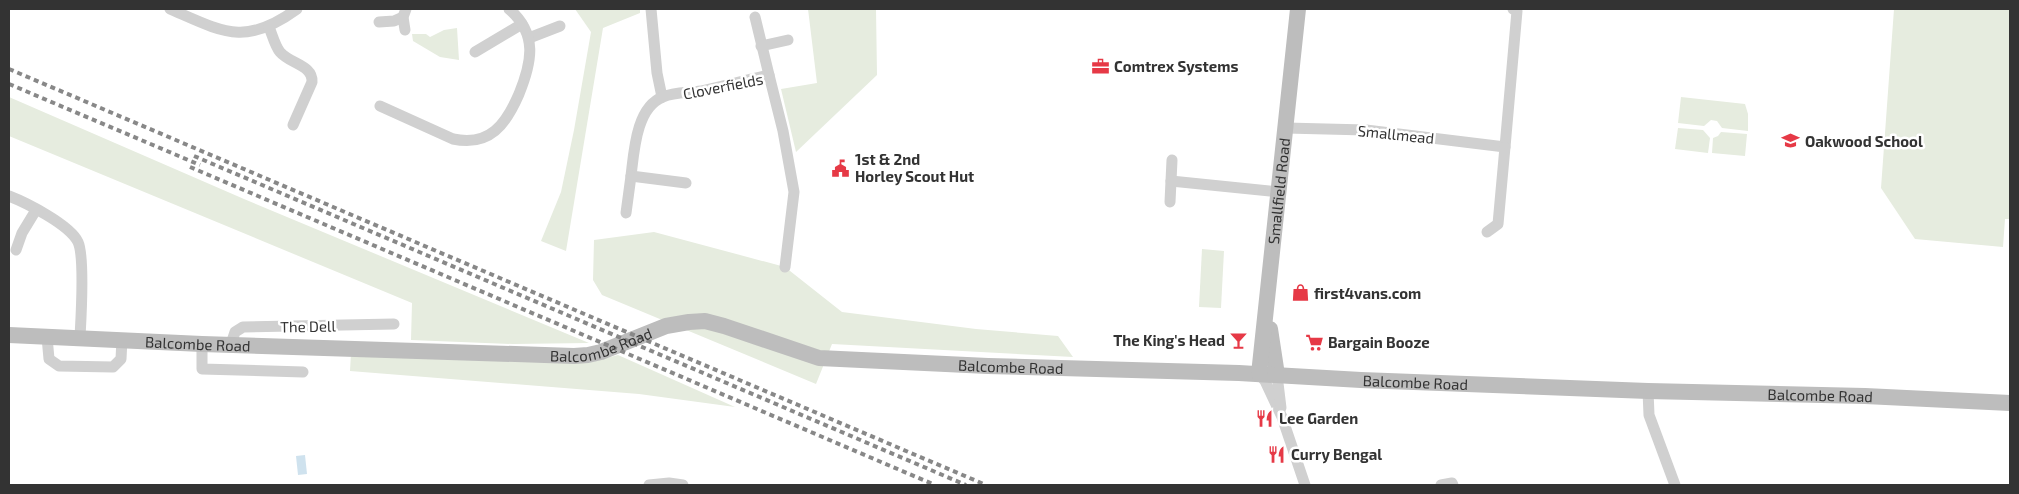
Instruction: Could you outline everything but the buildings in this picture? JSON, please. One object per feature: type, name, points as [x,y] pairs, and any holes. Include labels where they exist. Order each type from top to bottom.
[{"type":"main road","name":"Smallfield Road","points":[[1259,374],[1298,9]]},
{"type":"main road","points":[[1266,318],[1271,333],[1277,375]]},
{"type":"main road","name":"Balcombe Road","points":[[13,338],[80,337],[202,344],[574,356],[601,352],[666,326],[689,322],[706,322],[724,326],[819,358],[988,366],[1259,374],[1648,391],[1864,396],[2010,403]]},
{"type":"street","points":[[170,9],[218,30],[235,33],[250,32],[269,27],[297,9]]},
{"type":"street","points":[[380,106],[453,139],[471,141],[488,136],[495,131],[506,120],[528,72],[530,59],[528,38],[522,24],[509,9]]},
{"type":"street","name":"Cloverfields","points":[[651,9],[656,63],[662,97],[701,91],[769,75],[794,192],[785,267]]},
{"type":"street","points":[[1487,232],[1498,224],[1515,10]]},
{"type":"street","points":[[379,22],[394,21],[405,13]]},
{"type":"street","points":[[405,13],[405,30]]},
{"type":"street","points":[[755,17],[769,75]]},
{"type":"street","points":[[474,52],[522,24]]},
{"type":"street","points":[[528,38],[560,26]]},
{"type":"street","points":[[269,27],[279,51],[290,60],[310,71],[312,75],[312,82],[293,125]]},
{"type":"street","points":[[761,46],[788,40]]},
{"type":"street","points":[[626,213],[637,129],[644,115],[662,97]]},
{"type":"street","name":"Smallmead","points":[[1286,128],[1366,130],[1505,147]]},
{"type":"street","points":[[1170,202],[1172,160]]},
{"type":"street","points":[[630,176],[686,183]]},
{"type":"street","points":[[1171,181],[1279,192]]},
{"type":"street","points":[[9,196],[64,225],[77,240],[82,258],[80,337]]},
{"type":"street","points":[[16,250],[22,233],[36,210]]},
{"type":"street","name":"The Dell","points":[[231,344],[235,332],[243,327],[394,324]]},
{"type":"street","points":[[48,337],[49,359],[59,366],[113,367],[121,359],[122,339]]},
{"type":"street","points":[[202,344],[202,369],[303,372]]},
{"type":"street","points":[[1259,374],[1265,381],[1282,417],[1305,485]]},
{"type":"street","points":[[1277,375],[1282,417]]},
{"type":"street","points":[[1648,391],[1649,415],[1675,485]]},
{"type":"street","points":[[649,485],[669,483],[683,485]]},
{"type":"street","points":[[1441,485],[1452,483],[1453,485]]},
{"type":"shaded area","points":[[575,9],[640,9],[640,13],[603,28],[566,251],[541,241],[561,192],[591,32]]},
{"type":"shaded area","points":[[808,9],[876,9],[877,75],[796,152],[781,89],[817,83]]},
{"type":"shaded area","points":[[1894,9],[2010,9],[2010,219],[2005,219],[2003,247],[1915,239],[1881,188]]},
{"type":"shaded area","points":[[457,28],[459,60],[440,57],[413,41],[412,34],[426,34],[430,37],[444,30]]},
{"type":"shaded area","points":[[9,97],[244,199],[589,343],[513,344],[411,340],[412,303],[9,136]]},
{"type":"shaded area","points":[[1681,97],[1745,104],[1748,114],[1748,131],[1722,128],[1717,121],[1711,120],[1704,126],[1678,123]]},
{"type":"shaded area","points":[[1678,128],[1703,130],[1710,138],[1708,153],[1675,149]]},
{"type":"shaded area","points":[[1721,132],[1747,134],[1745,156],[1712,153],[1713,138]]},
{"type":"shaded area","points":[[654,232],[785,267],[842,312],[976,329],[1058,336],[1073,357],[832,344],[816,384],[602,295],[593,280],[594,240]]},
{"type":"shaded area","points":[[1202,249],[1224,251],[1221,308],[1199,307]]},
{"type":"shaded area","points":[[351,353],[588,363],[618,355],[735,407],[639,394],[350,371]]},
{"type":"water","points":[[305,455],[307,474],[298,475],[296,456]]},
{"type":"railway","points":[[9,69],[986,485]]},
{"type":"railway","points":[[9,84],[200,165]]},
{"type":"railway","points":[[194,156],[966,485]]},
{"type":"railway","points":[[190,167],[935,485]]},
{"type":"place","name":"Comtrex Systems","points":[[1100,66]]},
{"type":"place","name":"Oakwood School","points":[[1791,141]]},
{"type":"place","name":"1st & 2nd Horley Scout Hut","points":[[841,168]]},
{"type":"place","name":"first4vans.com","points":[[1300,293]]},
{"type":"place","name":"The King's Head","points":[[1239,340]]},
{"type":"place","name":"Bargain Booze","points":[[1314,342]]},
{"type":"place","name":"Lee Garden","points":[[1265,418]]},
{"type":"place","name":"Curry Bengal","points":[[1277,454]]}]
